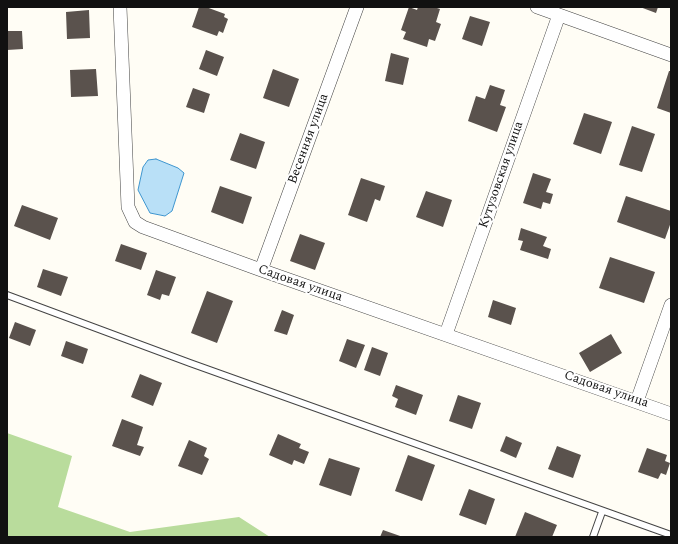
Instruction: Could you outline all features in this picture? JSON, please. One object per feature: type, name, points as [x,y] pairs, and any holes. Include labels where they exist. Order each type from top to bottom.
[{"type":"street","name":"Садовая улица","points":[[120,7],[128,207],[130,215],[135,222],[143,227],[261,270],[671,414]]},
{"type":"street","name":"Весенняя улица","points":[[261,270],[357,7]]},
{"type":"street","points":[[539,7],[671,54]]},
{"type":"street","name":"Кутузовская улица","points":[[446,334],[559,15]]},
{"type":"street","points":[[637,401],[671,305]]},
{"type":"lane","points":[[7,295],[197,366],[602,512],[671,535]]},
{"type":"lane","points":[[593,537],[602,512]]},
{"type":"green space","points":[[7,433],[72,456],[58,507],[130,532],[239,517],[270,537],[7,537]]},
{"type":"water","points":[[156,159],[178,168],[184,173],[172,211],[165,216],[150,213],[138,190],[143,167],[148,160]]},
{"type":"building","points":[[199,7],[206,7],[225,14],[224,17],[228,19],[223,33],[219,31],[217,36],[192,27]]},
{"type":"building","points":[[409,7],[417,10],[418,7],[434,7],[440,9],[436,22],[441,24],[435,41],[429,39],[427,47],[403,39],[406,32],[401,30]]},
{"type":"building","points":[[640,7],[658,7],[656,13]]},
{"type":"building","points":[[89,10],[90,38],[67,39],[66,12]]},
{"type":"building","points":[[470,16],[490,22],[482,46],[462,39]]},
{"type":"building","points":[[7,31],[22,31],[23,49],[7,50]]},
{"type":"building","points":[[206,50],[224,57],[217,76],[199,69]]},
{"type":"building","points":[[391,53],[409,58],[403,85],[385,81]]},
{"type":"building","points":[[96,69],[98,96],[71,97],[70,70]]},
{"type":"building","points":[[273,69],[299,79],[289,107],[263,98]]},
{"type":"building","points":[[669,71],[671,71],[671,113],[657,108]]},
{"type":"building","points":[[490,85],[505,90],[500,105],[506,107],[497,132],[468,121],[476,96],[485,99]]},
{"type":"building","points":[[193,88],[210,94],[204,113],[186,107]]},
{"type":"building","points":[[584,113],[612,122],[601,154],[573,144]]},
{"type":"building","points":[[632,126],[655,134],[642,172],[619,165]]},
{"type":"building","points":[[240,133],[265,142],[256,169],[230,160]]},
{"type":"building","points":[[533,173],[551,179],[546,192],[553,194],[550,204],[543,202],[541,209],[523,203]]},
{"type":"building","points":[[361,178],[385,186],[380,201],[375,199],[367,222],[348,215]]},
{"type":"building","points":[[220,186],[252,197],[243,224],[211,212]]},
{"type":"building","points":[[426,191],[452,200],[443,227],[416,217]]},
{"type":"building","points":[[626,196],[671,211],[671,222],[665,239],[617,222]]},
{"type":"building","points":[[22,205],[58,218],[50,240],[14,226]]},
{"type":"building","points":[[521,228],[547,237],[543,246],[551,249],[548,259],[520,250],[523,241],[518,240]]},
{"type":"building","points":[[300,234],[325,243],[315,270],[290,261]]},
{"type":"building","points":[[121,244],[147,253],[141,270],[115,261]]},
{"type":"building","points":[[610,257],[655,272],[644,303],[599,288]]},
{"type":"building","points":[[43,269],[68,277],[61,296],[37,287]]},
{"type":"building","points":[[156,270],[176,277],[169,296],[162,294],[160,300],[147,295]]},
{"type":"building","points":[[207,291],[233,301],[217,343],[191,333]]},
{"type":"building","points":[[493,300],[516,308],[511,325],[488,317]]},
{"type":"building","points":[[282,310],[294,315],[287,335],[274,331]]},
{"type":"building","points":[[15,322],[36,330],[30,346],[9,338]]},
{"type":"building","points":[[611,334],[622,353],[590,372],[579,353]]},
{"type":"building","points":[[347,339],[365,345],[356,368],[339,361]]},
{"type":"building","points":[[66,341],[88,349],[83,364],[61,356]]},
{"type":"building","points":[[372,347],[388,353],[380,376],[364,370]]},
{"type":"building","points":[[140,374],[162,383],[153,406],[131,397]]},
{"type":"building","points":[[396,385],[423,395],[416,415],[395,407],[398,399],[392,396]]},
{"type":"building","points":[[458,395],[481,403],[472,429],[449,421]]},
{"type":"building","points":[[122,419],[143,427],[137,445],[144,447],[140,456],[112,446]]},
{"type":"building","points":[[278,434],[301,444],[299,448],[309,452],[304,464],[294,460],[292,465],[269,455]]},
{"type":"building","points":[[506,436],[522,443],[516,458],[500,451]]},
{"type":"building","points":[[189,440],[207,448],[204,456],[209,459],[202,475],[178,466]]},
{"type":"building","points":[[557,446],[581,455],[573,478],[548,469]]},
{"type":"building","points":[[647,448],[667,455],[665,461],[670,463],[666,475],[661,473],[658,479],[638,472]]},
{"type":"building","points":[[408,455],[435,465],[422,501],[395,491]]},
{"type":"building","points":[[329,458],[360,468],[351,496],[319,485]]},
{"type":"building","points":[[469,489],[495,499],[486,525],[459,515]]},
{"type":"building","points":[[525,512],[557,525],[552,537],[515,537]]},
{"type":"building","points":[[383,530],[403,537],[380,537]]}]
